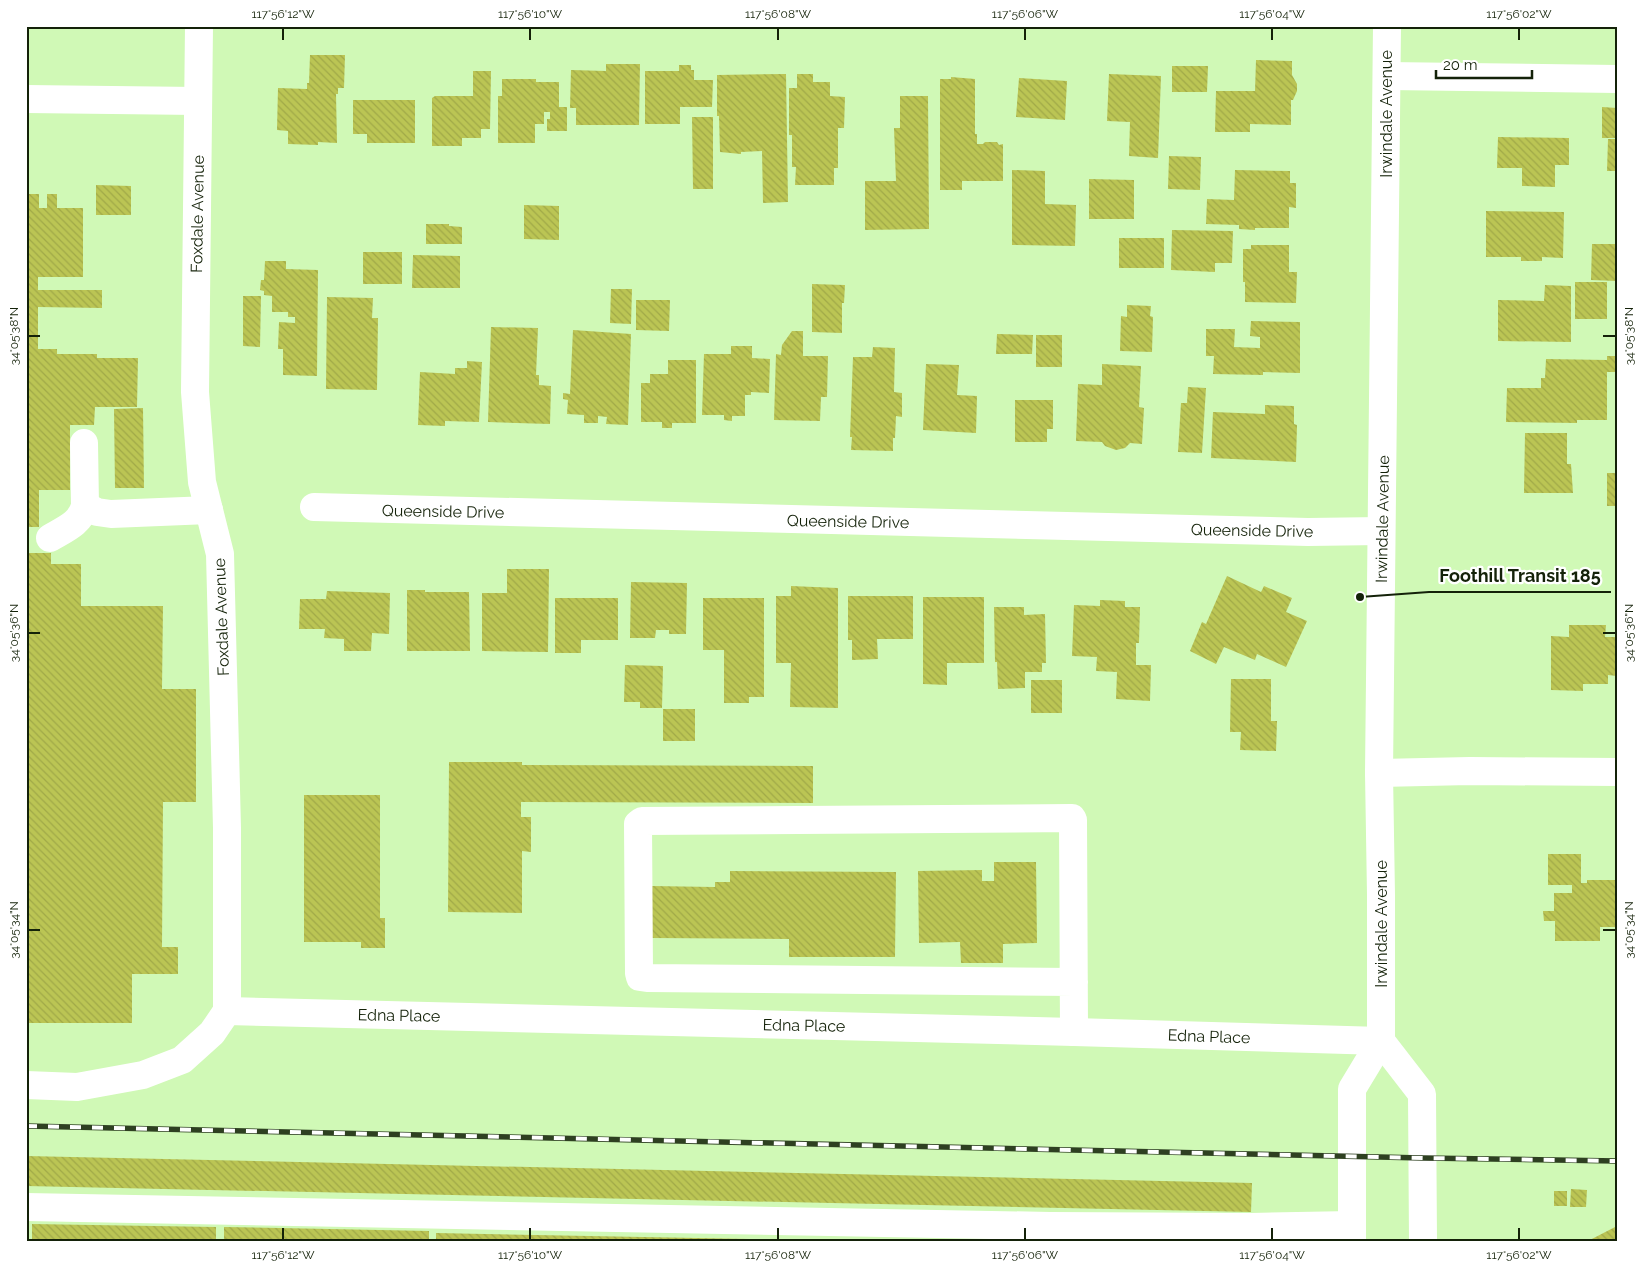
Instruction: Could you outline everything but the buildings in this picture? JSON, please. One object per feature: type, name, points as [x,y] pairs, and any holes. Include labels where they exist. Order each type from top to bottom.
[{"type":"street","name":"Foxdale Avenue","points":[[199,26],[195,392],[202,482],[220,554],[227,828],[227,1011]]},
{"type":"street","name":"Irwindale Avenue","points":[[1381,1041],[1379,773],[1387,26]]},
{"type":"street","points":[[1387,76],[1617,79]]},
{"type":"street","points":[[26,99],[198,101]]},
{"type":"street","points":[[50,538],[76,522],[82,516],[85,506],[84,443]]},
{"type":"street","points":[[85,506],[98,512],[111,514],[209,510]]},
{"type":"street","name":"Queenside Drive","points":[[314,507],[1308,532],[1381,531]]},
{"type":"street","points":[[1379,773],[1470,771],[1617,772]]},
{"type":"street","points":[[1074,982],[647,978],[640,976],[638,824],[642,821],[1072,818],[1073,820],[1074,982],[1074,1032]]},
{"type":"street","points":[[26,1084],[77,1087],[143,1075],[182,1060],[212,1033],[227,1011]]},
{"type":"street","name":"Edna Place","points":[[227,1011],[1381,1041]]},
{"type":"street","points":[[26,1207],[1050,1226],[1234,1234],[1352,1234],[1352,1089],[1381,1041],[1422,1094],[1423,1242]]},
{"type":"railway","points":[[26,1126],[1617,1161]]},
{"type":"place","name":"Foothill Transit 185","points":[[1360,597]]}]
